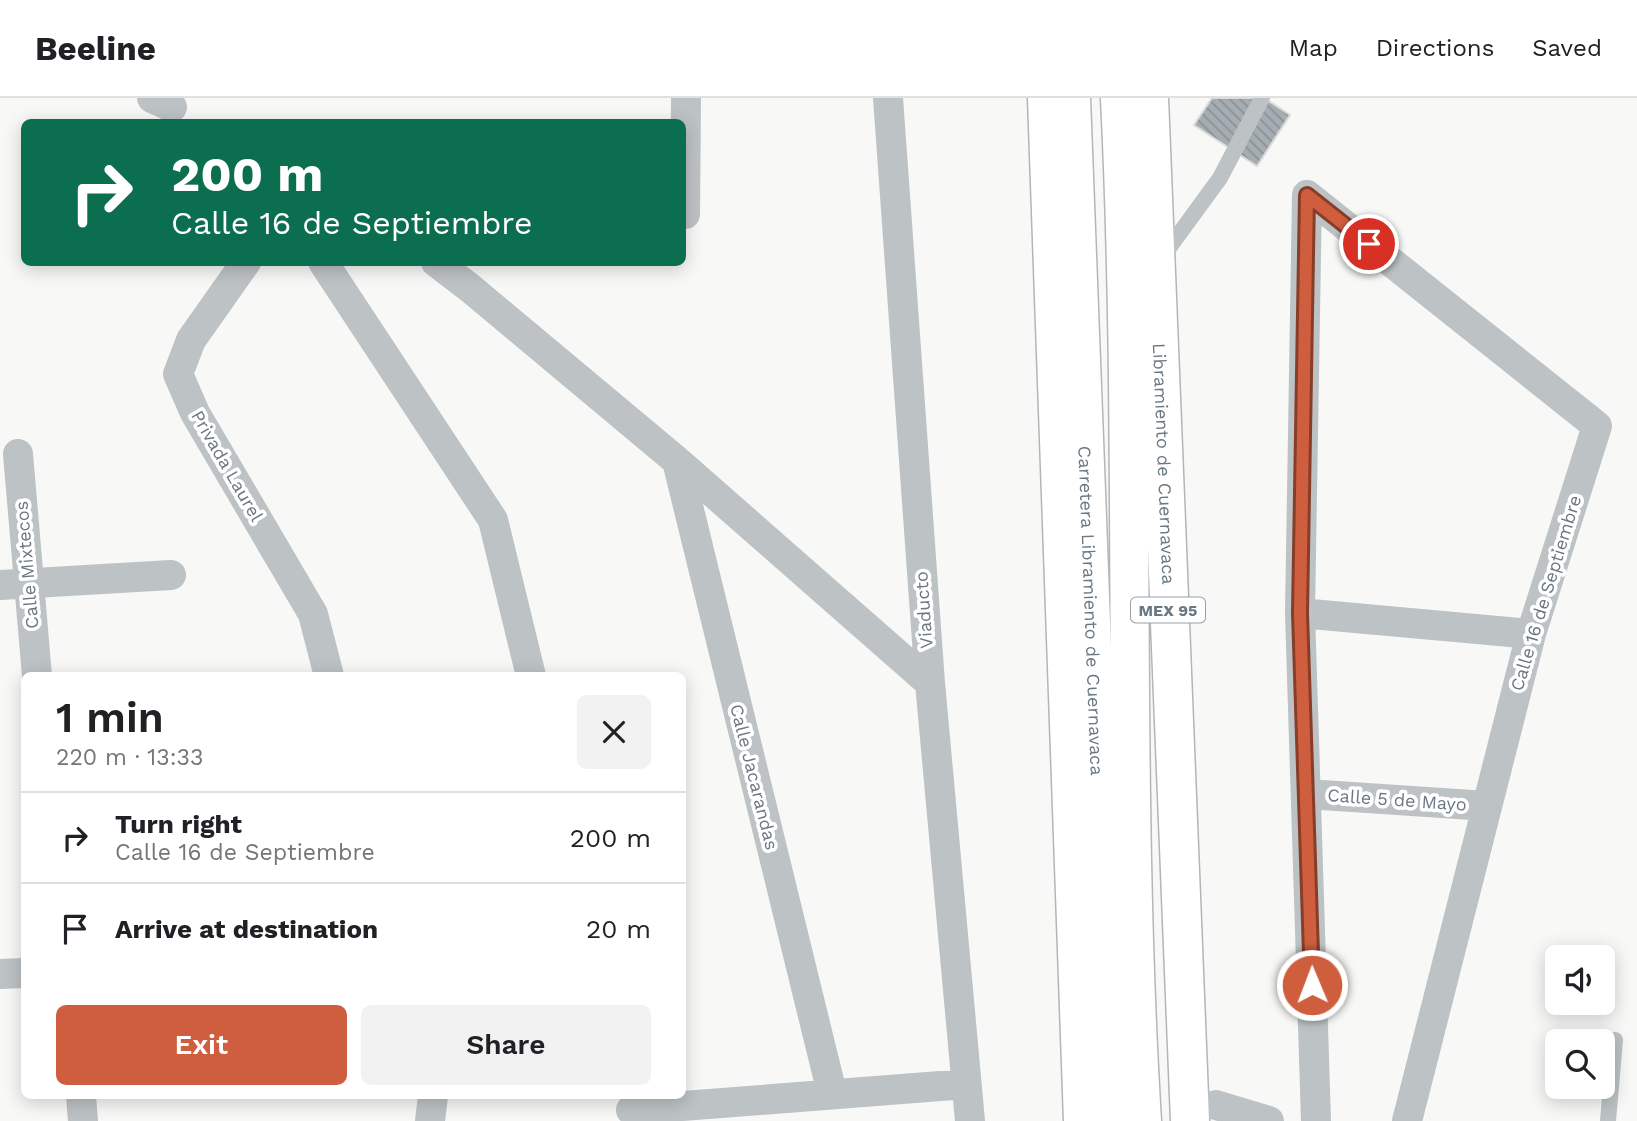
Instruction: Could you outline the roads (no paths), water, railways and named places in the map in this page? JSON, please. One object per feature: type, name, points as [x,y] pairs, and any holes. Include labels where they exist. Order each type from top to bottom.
[{"type":"main road","points":[[1047,98],[1083,1121]]},
{"type":"main road","name":"Carretera Libramiento de Cuernavaca","points":[[1071,98],[1110,1121]]},
{"type":"main road","name":"Carretera Libramiento de Cuernavaca","points":[[1120,98],[1127,242],[1133,985],[1142,1121]]},
{"type":"main road","name":"Libramiento de Cuernavaca","points":[[1149,98],[1153,269],[1203,1113]]},
{"type":"street","points":[[686,98],[686,119]]},
{"type":"street","name":"Viaducto","points":[[888,98],[930,683],[970,1121]]},
{"type":"street","name":"Calle 16 de Septiembre","points":[[1300,613],[1307,195],[1597,426],[1531,634],[1407,1121]]},
{"type":"street","name":"Privada Laurel","points":[[243,266],[191,340],[178,374],[195,414],[313,614],[328,672]]},
{"type":"street","points":[[326,266],[493,520],[529,672]]},
{"type":"street","points":[[441,266],[677,461],[930,683]]},
{"type":"street","name":"Calle Mixtecos","points":[[18,454],[14,585],[36,672]]},
{"type":"street","name":"Calle Jacarandas","points":[[677,461],[832,1093]]},
{"type":"street","points":[[14,585],[171,575]]},
{"type":"street","points":[[1316,1121],[1300,613],[1531,634]]},
{"type":"street","name":"Calle 5 de Mayo","points":[[1307,794],[1487,806]]},
{"type":"street","points":[[0,974],[21,973]]},
{"type":"street","points":[[629,1109],[966,1084]]},
{"type":"street","points":[[81,1099],[83,1121]]},
{"type":"street","points":[[430,1121],[433,1099]]},
{"type":"street","points":[[1203,1113],[1269,1121]]},
{"type":"lane","points":[[1153,269],[1220,178],[1262,98]]},
{"type":"lane","points":[[1608,1121],[1610,1099]]}]
